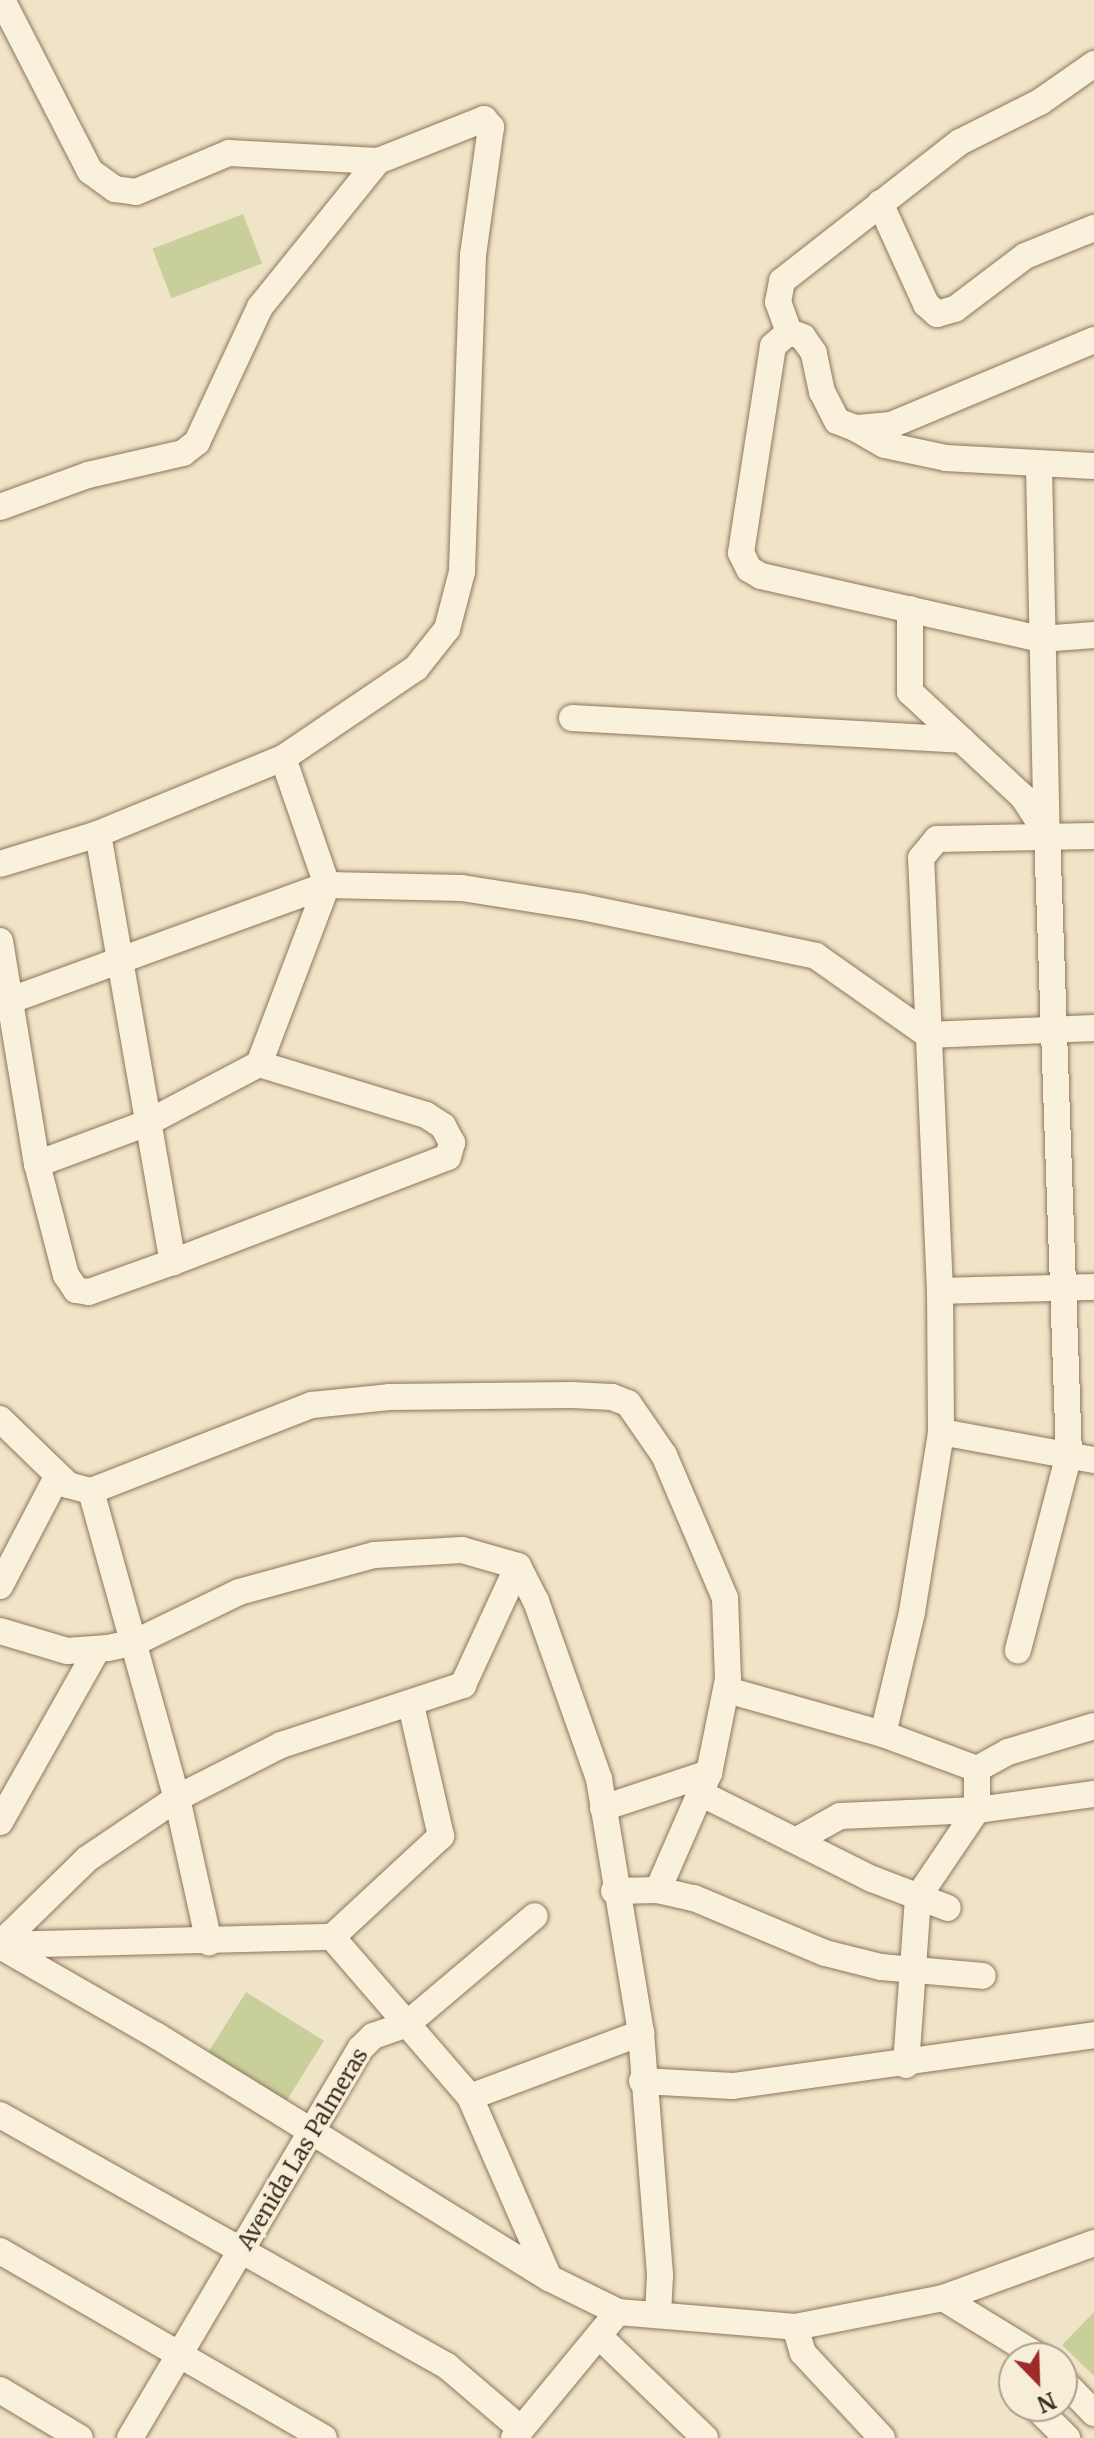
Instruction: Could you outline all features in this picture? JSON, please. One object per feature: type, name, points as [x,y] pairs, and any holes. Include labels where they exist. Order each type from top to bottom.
[{"type":"street","points":[[0,864],[98,834],[283,758],[416,668],[447,629],[462,572],[473,255],[491,127],[484,119],[378,161],[229,153],[136,192],[115,189],[90,171],[2,0]]},
{"type":"street","points":[[789,332],[778,302],[782,281],[960,142],[1040,102],[1094,64]]},
{"type":"street","points":[[0,507],[88,475],[183,453],[197,442],[260,307],[378,161]]},
{"type":"street","points":[[880,203],[926,304],[937,314],[955,309],[1025,256],[1094,228]]},
{"type":"street","points":[[789,332],[803,337],[814,353],[822,392],[837,421],[900,448],[1039,467],[1094,466]]},
{"type":"street","points":[[789,332],[773,346],[741,553],[749,569],[761,576],[1041,639],[1094,635]]},
{"type":"street","points":[[855,428],[891,425],[1094,340]]},
{"type":"street","points":[[1018,1650],[1082,1457],[1063,1288],[1041,639],[1039,467]]},
{"type":"street","points":[[910,609],[910,692],[1023,797],[1047,834]]},
{"type":"street","points":[[572,718],[961,740]]},
{"type":"street","points":[[37,1164],[147,1123],[259,1064],[327,885],[283,758]]},
{"type":"street","points":[[98,834],[173,1262]]},
{"type":"street","points":[[883,1734],[912,1612],[941,1432],[940,1291],[921,858],[926,846],[937,839],[1047,834],[1094,836]]},
{"type":"street","points":[[7,1003],[327,885],[462,888],[582,907],[816,956],[928,1035],[1094,1028]]},
{"type":"street","points":[[0,941],[7,1003],[37,1164],[66,1275],[76,1290],[89,1292],[173,1262],[448,1157],[452,1143],[448,1135],[426,1115],[259,1064]]},
{"type":"street","points":[[940,1291],[1094,1287]]},
{"type":"street","points":[[0,1419],[57,1477],[77,1491],[91,1491],[188,1456],[200,1445],[312,1405],[389,1397],[612,1397],[636,1411],[654,1435],[718,1573],[725,1598],[727,1690],[706,1784],[658,1890]]},
{"type":"street","points":[[941,1432],[1082,1457]]},
{"type":"street","points":[[0,1586],[57,1477]]},
{"type":"street","points":[[91,1491],[136,1642],[177,1798],[209,1942]]},
{"type":"street","points":[[0,1631],[40,1647],[97,1650],[136,1642],[239,1592],[374,1555],[462,1550],[518,1566]]},
{"type":"street","points":[[0,1945],[87,1859],[177,1798],[281,1745],[411,1705],[463,1685],[518,1566]]},
{"type":"street","points":[[518,1566],[573,1702],[603,1808],[614,1891],[641,2033],[642,2081],[659,2260],[658,2315]]},
{"type":"street","points":[[0,1822],[97,1650]]},
{"type":"street","points":[[727,1690],[883,1734],[977,1769],[1008,1752],[1094,1726]]},
{"type":"street","points":[[0,1945],[332,1937],[441,1836],[411,1705]]},
{"type":"street","points":[[906,2065],[910,1970],[918,1897],[977,1810],[977,1769]]},
{"type":"street","points":[[603,1808],[706,1784],[797,1840],[948,1908]]},
{"type":"street","points":[[797,1840],[840,1816],[977,1810],[1094,1794]]},
{"type":"street","points":[[614,1891],[658,1890],[694,1898],[825,1953],[910,1970],[983,1976]]},
{"type":"street","name":"Avenida Las Palmeras","points":[[130,2438],[361,2048],[373,2036],[407,2024],[535,1916]]},
{"type":"street","points":[[332,1937],[470,2097],[549,2278]]},
{"type":"street","points":[[0,1945],[549,2278],[618,2312],[795,2327],[943,2298],[1094,2243]]},
{"type":"street","points":[[470,2097],[641,2033]]},
{"type":"street","points":[[642,2081],[733,2086],[906,2065],[1094,2035]]},
{"type":"street","points":[[0,2115],[447,2366],[518,2433],[618,2312]]},
{"type":"street","points":[[0,2251],[324,2438]]},
{"type":"street","points":[[943,2298],[1015,2342]]},
{"type":"street","points":[[795,2327],[803,2353],[882,2438]]},
{"type":"street","points":[[599,2336],[705,2438]]},
{"type":"street","points":[[0,2390],[80,2438]]},
{"type":"street","points":[[1078,2396],[1094,2413]]},
{"type":"street","points":[[1051,2422],[1067,2438]]},
{"type":"green space","points":[[243,214],[262,263],[171,298],[152,249]]},
{"type":"green space","points":[[246,1992],[324,2041],[285,2103],[207,2054]]},
{"type":"green space","points":[[1094,2312],[1094,2376],[1078,2360],[1078,2342],[1065,2342]]}]
